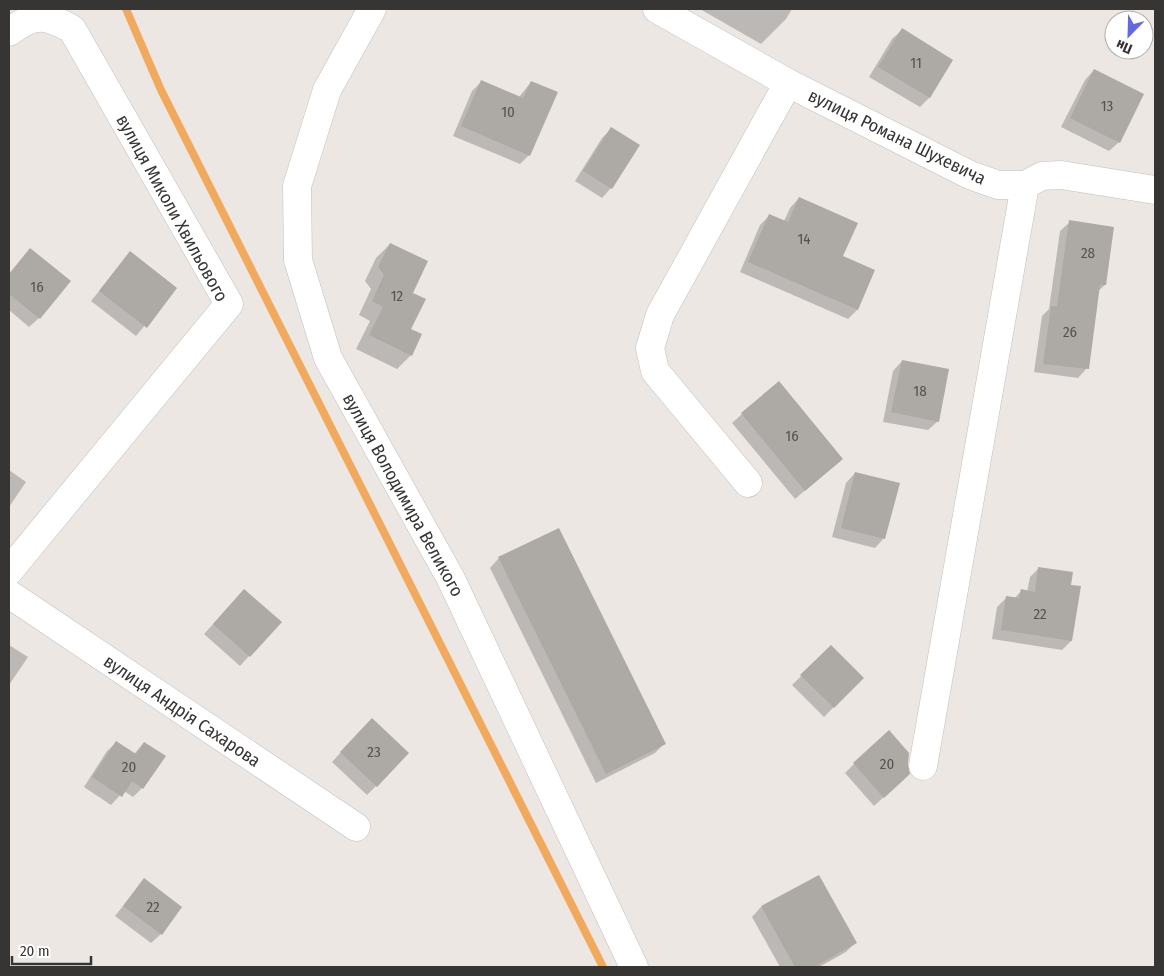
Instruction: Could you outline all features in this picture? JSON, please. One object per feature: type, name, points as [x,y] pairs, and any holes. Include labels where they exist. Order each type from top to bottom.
[{"type":"street","name":"вулиця Володимира Великого","points":[[372,9],[327,90],[298,186],[298,260],[328,358],[451,579],[634,967]]},
{"type":"street","name":"вулиця Романа Шухевича","points":[[657,9],[788,83],[970,175],[998,185],[1025,185],[1042,176],[1061,175],[1155,190]]},
{"type":"street","name":"вулиця Миколи Хвильового","points":[[9,32],[27,20],[50,18],[72,29],[229,304],[9,571]]},
{"type":"street","points":[[748,483],[655,371],[650,348],[660,315],[788,83]]},
{"type":"street","points":[[923,766],[1025,185]]},
{"type":"street","name":"вулиця Андрія Сахарова","points":[[9,594],[356,827]]},
{"type":"building","points":[[902,28],[953,60],[930,98],[878,67]]},
{"type":"building","points":[[1094,69],[1144,94],[1120,143],[1070,118]]},
{"type":"building","points":[[481,80],[523,98],[531,81],[558,92],[530,156],[461,126]]},
{"type":"building","points":[[611,127],[640,145],[612,189],[583,171]]},
{"type":"building","points":[[799,197],[858,223],[843,256],[875,270],[858,310],[748,262],[769,214],[788,222]]},
{"type":"building","points":[[1069,220],[1114,227],[1106,285],[1100,285],[1089,369],[1043,364],[1051,306],[1057,306]]},
{"type":"building","points":[[390,243],[428,261],[413,293],[426,299],[411,329],[422,334],[412,356],[369,335],[383,307],[372,301],[384,275],[378,267]]},
{"type":"building","points":[[30,248],[71,281],[40,319],[9,294],[9,274]]},
{"type":"building","points":[[130,251],[177,288],[147,328],[99,291]]},
{"type":"building","points":[[902,360],[949,369],[939,422],[891,412]]},
{"type":"building","points":[[779,381],[843,459],[805,491],[741,413]]},
{"type":"building","points":[[855,472],[900,483],[885,539],[841,528]]},
{"type":"building","points":[[559,528],[666,744],[606,774],[498,557]]},
{"type":"building","points":[[1038,567],[1073,572],[1071,585],[1081,586],[1072,641],[1001,630],[1006,596],[1019,598],[1021,589],[1035,592]]},
{"type":"building","points":[[244,589],[282,622],[250,657],[213,624]]},
{"type":"building","points":[[831,645],[864,678],[834,708],[800,675]]},
{"type":"building","points":[[372,718],[409,753],[377,787],[340,752]]},
{"type":"building","points":[[889,730],[909,753],[908,764],[910,774],[884,798],[853,763]]},
{"type":"building","points":[[116,741],[136,754],[144,742],[166,756],[143,789],[132,781],[122,797],[92,777]]},
{"type":"building","points":[[819,875],[857,943],[814,967],[795,967],[761,906]]},
{"type":"building","points":[[144,878],[182,907],[162,935],[123,906]]},
{"type":"waterway","points":[[126,9],[161,90],[603,967]]}]
